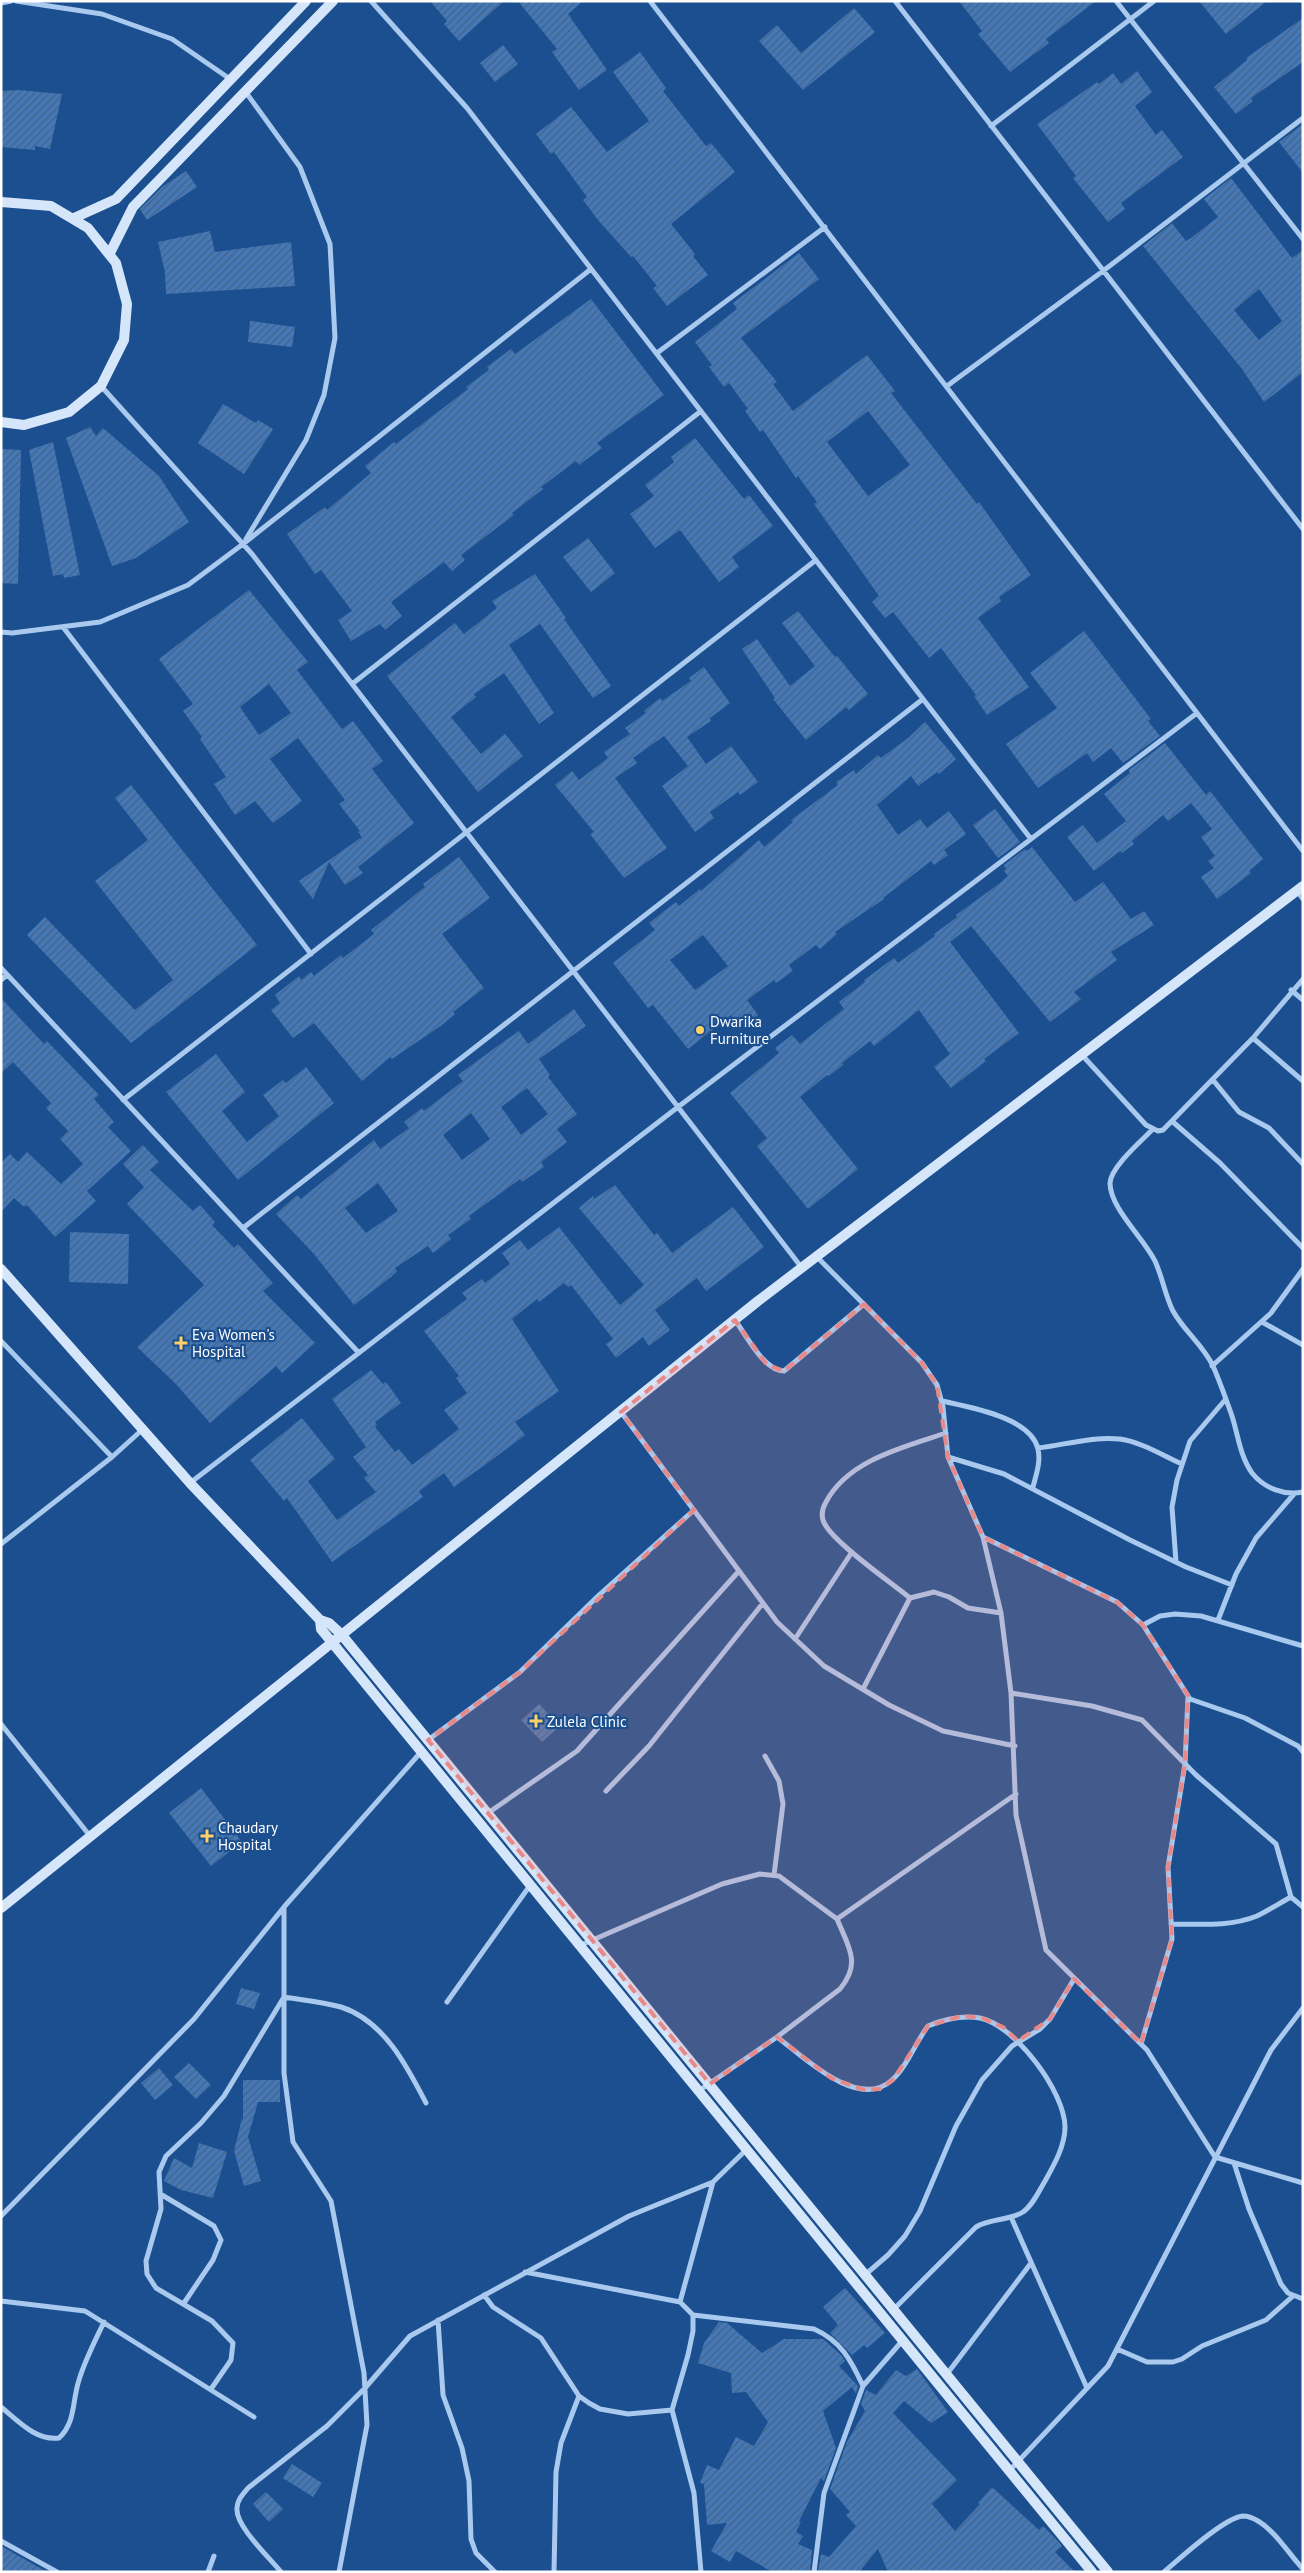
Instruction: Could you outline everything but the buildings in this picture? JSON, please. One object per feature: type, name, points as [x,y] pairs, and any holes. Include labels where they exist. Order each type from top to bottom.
[{"type":"street","points":[[1,3],[11,1]]},
{"type":"street","points":[[16,1],[102,14],[172,39],[231,79]]},
{"type":"street","points":[[74,218],[116,199],[306,1]]},
{"type":"street","points":[[110,253],[133,207],[333,1]]},
{"type":"street","points":[[371,1],[467,108],[1031,839]]},
{"type":"street","points":[[650,1],[1303,851]]},
{"type":"street","points":[[895,1],[1303,529]]},
{"type":"street","points":[[1116,1],[1303,239]]},
{"type":"street","points":[[991,126],[1154,1]]},
{"type":"street","points":[[243,544],[306,440],[324,395],[335,338],[330,244],[300,167],[245,91]]},
{"type":"street","points":[[947,386],[1103,271],[1303,118]]},
{"type":"street","points":[[1,202],[52,206],[88,228],[110,253],[116,263],[127,304],[124,340],[101,386],[70,412],[24,425],[1,422]]},
{"type":"street","points":[[657,353],[825,228]]},
{"type":"street","points":[[1,632],[12,633],[100,622],[188,584],[243,544],[591,269]]},
{"type":"street","points":[[101,386],[243,544],[802,1268]]},
{"type":"street","points":[[352,684],[701,411]]},
{"type":"street","points":[[123,1100],[816,560]]},
{"type":"street","points":[[63,627],[312,954]]},
{"type":"street","points":[[243,1228],[923,699]]},
{"type":"street","points":[[190,1483],[678,1107],[1197,713]]},
{"type":"street","points":[[1,1908],[735,1320],[1082,1055],[1301,892]]},
{"type":"street","points":[[1,968],[359,1353]]},
{"type":"street","points":[[1,980],[7,975]]},
{"type":"street","points":[[1082,1055],[1146,1126],[1152,1130],[1163,1130],[1173,1122],[1252,1038],[1291,990],[1303,979]]},
{"type":"street","points":[[1291,990],[1303,1000]]},
{"type":"street","points":[[1252,1038],[1303,1081]]},
{"type":"street","points":[[1213,1080],[1239,1112],[1269,1128],[1303,1164]]},
{"type":"street","points":[[1173,1122],[1220,1163],[1303,1248]]},
{"type":"street","points":[[1152,1130],[1112,1173],[1110,1189],[1114,1202],[1153,1256],[1171,1308],[1212,1366],[1243,1457],[1253,1473],[1266,1486],[1294,1494],[1303,1492]]},
{"type":"street","points":[[817,1257],[922,1363],[937,1384],[942,1401],[948,1456],[983,1537],[1001,1614],[1011,1693],[1015,1746],[1016,1815],[1046,1950],[1147,2050],[1214,2157],[1303,2183]]},
{"type":"street","points":[[1,1269],[190,1483],[320,1620],[329,1623],[341,1634],[1108,2572]]},
{"type":"street","points":[[1212,1366],[1262,1322],[1303,1269]]},
{"type":"street","points":[[735,1320],[767,1365],[777,1371],[784,1371],[864,1304]]},
{"type":"street","points":[[1262,1322],[1303,1345]]},
{"type":"street","points":[[1,1341],[112,1457]]},
{"type":"street","points":[[1176,1562],[1172,1507],[1182,1464],[1190,1441],[1225,1400]]},
{"type":"street","points":[[942,1401],[992,1412],[1029,1434],[1038,1448],[1039,1464],[1032,1487]]},
{"type":"street","points":[[621,1412],[777,1622],[824,1666],[889,1705],[942,1730],[1015,1746]]},
{"type":"street","points":[[1,1544],[112,1457],[143,1429]]},
{"type":"street","points":[[910,1598],[833,1535],[822,1520],[823,1508],[830,1495],[854,1471],[898,1449],[946,1433]]},
{"type":"street","points":[[1038,1448],[1104,1439],[1121,1439],[1141,1445],[1182,1464]]},
{"type":"street","points":[[948,1456],[1004,1474],[1176,1562],[1232,1585]]},
{"type":"street","points":[[1218,1620],[1232,1585],[1256,1538],[1294,1494]]},
{"type":"street","points":[[428,1740],[520,1672],[598,1596],[694,1510]]},
{"type":"street","points":[[983,1537],[1117,1602],[1143,1625],[1190,1699],[1245,1718],[1298,1746],[1303,1752]]},
{"type":"street","points":[[794,1639],[852,1552]]},
{"type":"street","points":[[488,1813],[577,1751],[739,1571]]},
{"type":"street","points":[[863,1689],[910,1598],[934,1592],[949,1597],[968,1608],[1001,1614]]},
{"type":"street","points":[[606,1791],[649,1746],[763,1603]]},
{"type":"street","points":[[1143,1625],[1160,1616],[1175,1614],[1200,1616],[1303,1646]]},
{"type":"street","points":[[320,1620],[321,1628],[332,1642],[748,2148],[1092,2572]]},
{"type":"street","points":[[1011,1693],[1092,1706],[1142,1720],[1185,1764],[1276,1844],[1291,1897],[1303,1907]]},
{"type":"street","points":[[1141,2044],[1172,1939],[1168,1867],[1185,1764],[1188,1695]]},
{"type":"street","points":[[1,1724],[90,1836]]},
{"type":"street","points":[[1,2216],[194,2019],[284,1907],[422,1752]]},
{"type":"street","points":[[765,1756],[779,1780],[783,1804],[774,1875]]},
{"type":"street","points":[[837,1919],[1016,1794]]},
{"type":"street","points":[[581,1945],[722,1884],[760,1874],[774,1875],[796,1887],[837,1919],[853,1960],[849,1979],[777,2037],[700,2090]]},
{"type":"street","points":[[447,2002],[531,1884]]},
{"type":"street","points":[[1171,1924],[1235,1922],[1256,1916],[1291,1897]]},
{"type":"street","points":[[284,1907],[284,2073],[294,2142],[331,2202],[365,2388],[367,2425],[339,2572]]},
{"type":"street","points":[[866,2274],[888,2255],[905,2236],[920,2211],[956,2126],[982,2080],[1018,2041],[1040,2029],[1050,2019],[1074,1979]]},
{"type":"street","points":[[284,1996],[342,2008],[367,2021],[387,2039],[408,2067],[426,2103]]},
{"type":"street","points":[[211,2389],[231,2360],[233,2343],[212,2321],[156,2288],[147,2274],[146,2262],[161,2209],[162,2195],[159,2172],[161,2164],[224,2096],[284,1996]]},
{"type":"street","points":[[1010,2470],[1108,2366],[1214,2157],[1271,2050],[1303,2008]]},
{"type":"street","points":[[777,2037],[831,2078],[864,2090],[880,2089],[893,2080],[928,2026],[962,2016],[982,2018],[1003,2028],[1018,2041],[1045,2077],[1058,2099],[1063,2112],[1065,2128],[1056,2160],[1036,2196],[1024,2211],[1012,2217],[986,2221],[976,2227],[894,2309]]},
{"type":"street","points":[[282,2572],[245,2529],[236,2509],[239,2499],[248,2488],[327,2426],[365,2388],[410,2336],[629,2216],[713,2182],[748,2148]]},
{"type":"street","points":[[1234,2163],[1249,2209],[1281,2284],[1293,2296],[1303,2298]]},
{"type":"street","points":[[680,2302],[713,2182]]},
{"type":"street","points":[[162,2195],[214,2226],[221,2240],[213,2260],[184,2303]]},
{"type":"street","points":[[1012,2217],[1087,2388]]},
{"type":"street","points":[[947,2374],[1031,2263]]},
{"type":"street","points":[[525,2272],[680,2302],[693,2315],[814,2329],[829,2335],[839,2344],[850,2359],[863,2386]]},
{"type":"street","points":[[484,2295],[493,2308],[541,2338],[579,2396],[600,2409],[628,2414],[672,2410]]},
{"type":"street","points":[[1117,2349],[1146,2362],[1172,2362],[1182,2359],[1202,2346],[1266,2320],[1293,2296]]},
{"type":"street","points":[[1,2301],[85,2311],[254,2417]]},
{"type":"street","points":[[693,2315],[693,2331],[688,2354],[672,2410],[694,2493],[701,2572]]},
{"type":"street","points":[[438,2320],[443,2395],[462,2448],[469,2481],[471,2539],[476,2553],[495,2572]]},
{"type":"street","points":[[1,2407],[31,2431],[49,2440],[59,2438],[71,2423],[78,2383],[86,2358],[104,2322]]},
{"type":"street","points":[[814,2572],[824,2493],[863,2386],[903,2339]]},
{"type":"street","points":[[554,2572],[556,2472],[561,2443],[579,2396]]},
{"type":"street","points":[[1164,2572],[1209,2535],[1230,2521],[1244,2516],[1252,2518],[1265,2526],[1302,2570]]},
{"type":"street","points":[[1,2541],[57,2572]]},
{"type":"street","points":[[208,2572],[214,2556]]},
{"type":"highlighted area","points":[[864,1304],[922,1363],[937,1385],[948,1457],[983,1537],[1117,1602],[1143,1625],[1188,1695],[1185,1764],[1168,1867],[1172,1939],[1141,2044],[1074,1979],[1050,2019],[1018,2041],[1003,2027],[982,2018],[962,2016],[928,2026],[893,2080],[880,2089],[864,2090],[831,2078],[777,2037],[710,2084],[428,1740],[520,1672],[694,1510],[621,1412],[735,1320],[767,1365],[784,1371]]},
{"type":"place","name":"Dwarika Furniture","points":[[700,1030]]},
{"type":"place","name":"Eva Women's Hospital","points":[[181,1343]]},
{"type":"place","name":"Zulela Clinic","points":[[536,1721]]},
{"type":"place","name":"Chaudary Hospital","points":[[207,1836]]}]
